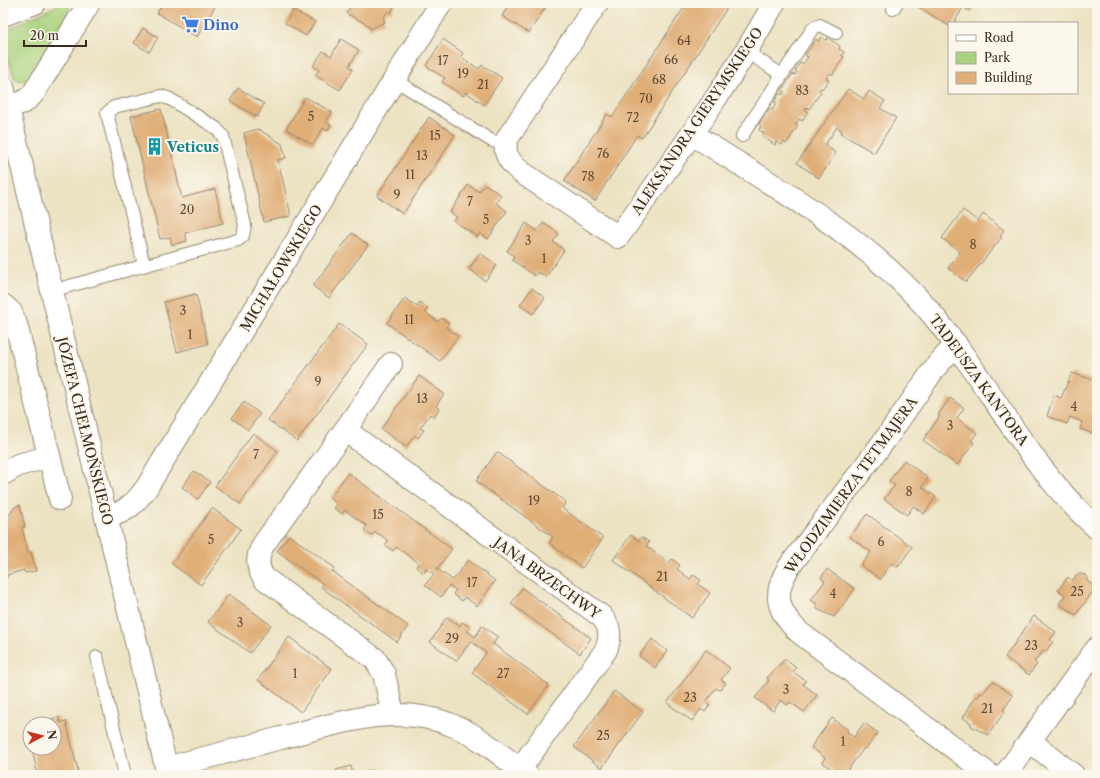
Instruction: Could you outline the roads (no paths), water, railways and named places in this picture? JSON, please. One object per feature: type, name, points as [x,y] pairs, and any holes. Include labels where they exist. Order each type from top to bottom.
[{"type":"street","points":[[3,15],[35,3]]},
{"type":"street","points":[[5,97],[24,102],[33,94],[89,3]]},
{"type":"street","name":"MICHAŁOWSKIEGO","points":[[106,518],[124,512],[147,487],[441,3]]},
{"type":"street","points":[[505,144],[510,133],[597,3]]},
{"type":"street","name":"ALEKSANDRA GIERYMSKIEGO","points":[[505,144],[506,153],[515,167],[618,237],[692,134],[746,52],[774,3]]},
{"type":"street","name":"JÓZEFA CHEŁMOŃSKIEGO","points":[[5,97],[167,772]]},
{"type":"street","name":"TADEUSZA KANTORA","points":[[692,134],[842,232],[884,267],[923,305],[956,344],[1052,483],[1077,510],[1097,528]]},
{"type":"street","points":[[3,306],[11,312],[16,324],[48,457],[60,500]]},
{"type":"street","name":"WŁODZIMIERZA TETMAJERA","points":[[956,344],[934,368],[887,437],[789,568],[779,585],[778,596],[784,616],[800,633],[990,775]]},
{"type":"street","points":[[391,364],[263,545],[258,557],[260,573],[264,578],[375,659],[384,674],[393,714]]},
{"type":"street","name":"JANA BRZECHWY","points":[[167,772],[337,724],[393,714],[449,723],[473,735],[524,772],[606,650],[610,635],[606,622],[596,612],[345,430]]},
{"type":"street","points":[[3,474],[18,465],[48,457]]},
{"type":"street","points":[[1005,775],[1031,742],[1097,648]]},
{"type":"street","points":[[1031,742],[1073,775]]},
{"type":"lane","points":[[742,136],[813,28],[820,25],[836,33]]},
{"type":"lane","points":[[746,52],[782,75]]},
{"type":"lane","points":[[395,80],[492,141],[505,144]]},
{"type":"lane","points":[[51,291],[238,240],[243,236],[245,229],[223,136],[216,128],[177,103],[161,96],[114,107],[107,113],[144,265]]},
{"type":"lane","points":[[97,657],[125,775]]},
{"type":"place","name":"Dino","points":[[190,25]]},
{"type":"place","name":"Veticus","points":[[154,147]]}]
